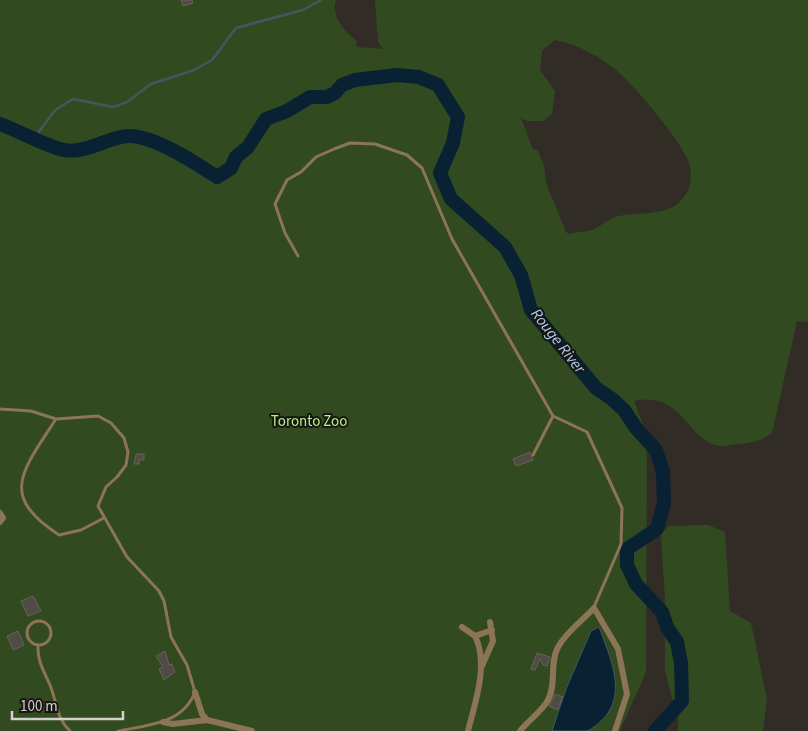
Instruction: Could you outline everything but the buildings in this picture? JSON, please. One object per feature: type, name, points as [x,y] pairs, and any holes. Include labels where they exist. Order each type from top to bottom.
[{"type":"street","points":[[0,513],[3,518],[0,522]]},
{"type":"street","points":[[520,731],[548,700],[552,682],[552,667],[558,649],[568,632],[594,608],[618,649],[627,694],[615,731]]},
{"type":"street","points":[[468,731],[480,670],[493,642],[491,626],[475,636]]},
{"type":"street","points":[[462,627],[475,636],[480,670]]},
{"type":"street","points":[[195,692],[202,714],[207,720]]},
{"type":"street","points":[[164,722],[173,724],[207,720],[252,731]]},
{"type":"lane","points":[[298,256],[285,233],[275,204],[287,180],[301,172],[316,157],[350,143],[375,144],[407,155],[422,168],[452,239],[553,416],[588,432],[622,508],[621,544],[594,608]]},
{"type":"lane","points":[[0,409],[31,412],[56,419],[98,416],[111,423],[124,438],[128,452],[126,465],[106,487],[98,506],[118,538],[127,557],[159,591],[171,637],[187,665],[195,692],[184,710],[164,722],[118,731]]},
{"type":"lane","points":[[533,455],[553,416]]},
{"type":"lane","points":[[23,462],[41,442],[56,419]]},
{"type":"lane","points":[[33,522],[59,535],[81,530],[104,518]]},
{"type":"lane","points":[[40,621],[48,625],[51,632],[49,640],[38,645],[31,642],[27,631],[33,622],[40,621]]},
{"type":"lane","points":[[38,645],[39,663],[50,685],[59,716],[70,731]]},
{"type":"green space","name":"Toronto Zoo","points":[[0,0],[336,0],[335,12],[337,18],[343,28],[356,40],[357,47],[383,49],[378,42],[375,0],[808,0],[808,322],[797,321],[772,433],[761,439],[749,443],[721,446],[709,442],[700,436],[674,409],[664,403],[651,400],[634,401],[647,435],[646,672],[620,731],[0,731]],"holes":[[[555,40],[588,52],[616,70],[646,101],[670,131],[687,157],[691,170],[688,191],[677,204],[669,209],[652,213],[615,217],[592,230],[569,234],[566,232],[546,183],[544,165],[538,151],[533,149],[521,118],[527,121],[543,121],[552,114],[555,91],[540,70],[542,51]]]},
{"type":"green space","points":[[708,525],[725,532],[730,611],[751,623],[767,699],[763,731],[678,731],[678,720],[665,671],[665,600],[661,534],[669,526]]},
{"type":"water","points":[[599,627],[614,673],[615,696],[611,707],[603,719],[587,731],[552,731],[566,689],[591,631]]},
{"type":"waterway","points":[[35,137],[55,110],[73,99],[113,107],[127,102],[151,84],[194,70],[212,60],[236,28],[303,10],[321,0]]},
{"type":"waterway","name":"Rouge River","points":[[0,124],[50,146],[72,151],[88,148],[119,137],[137,137],[161,144],[198,164],[217,177],[231,168],[236,157],[248,147],[266,119],[287,111],[310,97],[327,97],[335,93],[342,85],[355,80],[397,75],[419,77],[438,85],[458,117],[453,143],[440,173],[451,199],[505,247],[521,275],[531,310],[596,388],[624,410],[636,428],[656,450],[663,472],[664,503],[657,529],[627,549],[627,565],[636,584],[662,612],[667,627],[677,642],[681,663],[682,701],[655,731]]}]
